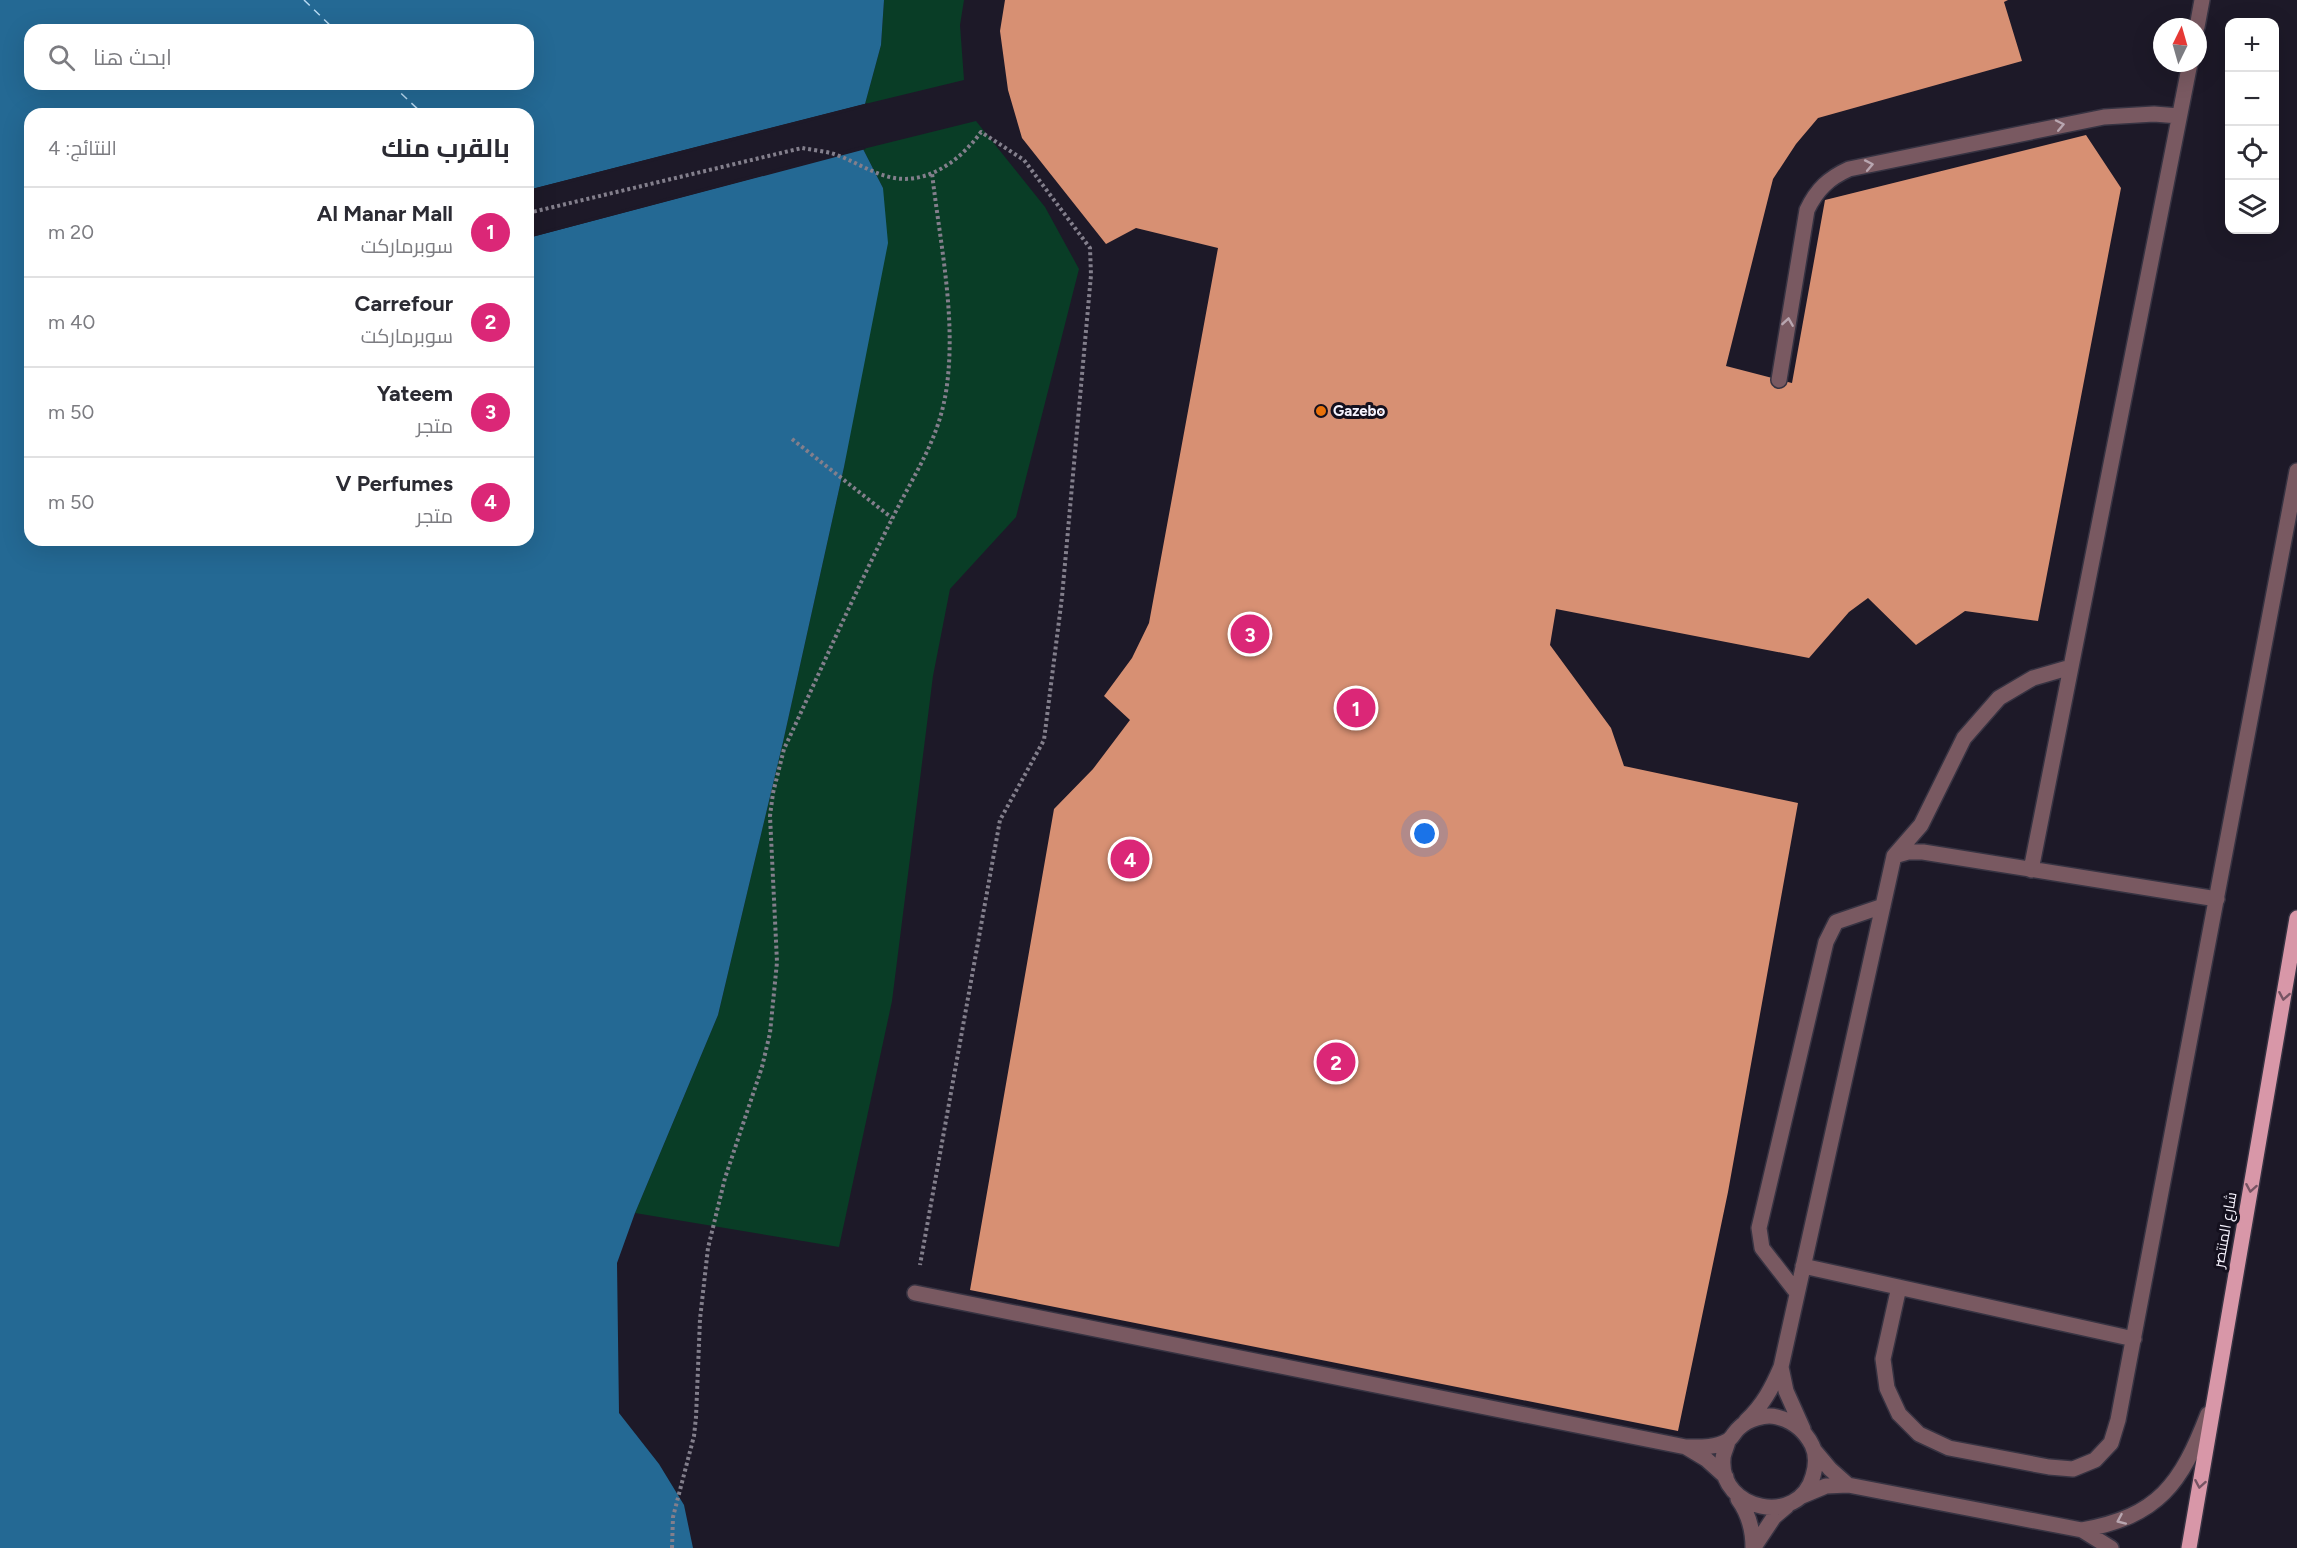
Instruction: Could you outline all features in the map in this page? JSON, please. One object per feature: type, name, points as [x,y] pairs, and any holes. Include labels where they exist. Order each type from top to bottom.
[{"type":"main road","name":"شارع المنتصر","points":[[2189,1548],[2297,918]]},
{"type":"lane","points":[[2199,18],[2202,0]]},
{"type":"lane","points":[[2031,870],[2188,72]]},
{"type":"lane","points":[[1779,380],[1807,210],[1814,196],[1835,176],[1849,169],[2088,120],[2138,115],[2179,116]]},
{"type":"lane","points":[[1899,1287],[1883,1359],[1887,1388],[1899,1414],[1919,1434],[1949,1448],[1978,1455],[2073,1469],[2095,1460],[2111,1443],[2118,1420],[2134,1339],[2297,471]]},
{"type":"lane","points":[[1754,1548],[1752,1528],[1746,1510],[1726,1477],[1723,1459],[1728,1441],[1762,1403],[1772,1389],[1781,1367],[1894,856],[1921,825],[1964,738],[1999,698],[2032,678],[2071,667]]},
{"type":"lane","points":[[1894,856],[1908,852],[1923,852],[2217,899]]},
{"type":"lane","points":[[1797,1293],[1762,1248],[1760,1228],[1826,942],[1836,922],[1883,906]]},
{"type":"lane","points":[[1803,1266],[2134,1339]]},
{"type":"lane","points":[[915,1293],[1686,1447],[1709,1446],[1728,1441]]},
{"type":"lane","points":[[1781,1367],[1786,1391],[1795,1414],[1814,1450],[1848,1485]]},
{"type":"lane","points":[[1754,1548],[1774,1517],[1802,1496],[1826,1486],[1848,1485],[2082,1530],[2111,1525],[2142,1511],[2173,1485],[2193,1452],[2216,1395]]},
{"type":"lane","points":[[1740,1427],[1757,1418],[1775,1416],[1793,1422],[1807,1435]]},
{"type":"lane","points":[[1686,1447],[1706,1459],[1726,1477]]},
{"type":"lane","points":[[1802,1496],[1811,1482],[1816,1466],[1814,1450]]},
{"type":"lane","points":[[1735,1494],[1751,1504],[1770,1509],[1789,1505]]},
{"type":"lane","points":[[2082,1530],[2111,1548]]},
{"type":"path","points":[[534,212],[802,148],[835,155],[888,177],[910,178],[932,173],[952,164],[969,150],[981,132],[1024,160],[1090,248],[1091,275],[1062,597],[1044,740],[1000,820],[915,1293]]},
{"type":"path","points":[[672,1548],[673,1516],[694,1436],[702,1295],[708,1248],[725,1178],[762,1067],[775,997],[776,926],[770,816],[772,793],[784,749],[892,518],[929,451],[940,420],[950,356],[950,323],[932,173]]},
{"type":"path","points":[[792,439],[892,518]]},
{"type":"green space","points":[[884,0],[964,0],[960,25],[964,80],[865,104],[881,45]]},
{"type":"green space","points":[[976,121],[1045,207],[1079,269],[1016,517],[950,589],[933,676],[892,1001],[839,1247],[635,1213],[718,1015],[783,742],[844,467],[883,188],[863,149]]},
{"type":"water","points":[[0,0],[884,0],[881,45],[865,104],[534,188],[534,108],[24,108],[24,546],[534,546],[534,236],[863,149],[883,188],[888,243],[844,467],[783,742],[718,1015],[635,1213],[617,1263],[619,1413],[659,1464],[684,1505],[693,1548],[0,1548]]},
{"type":"pier","points":[[868,103],[865,107],[534,191],[534,188]]},
{"type":"pier","points":[[862,146],[866,149],[534,236],[534,233]]},
{"type":"building","points":[[1005,0],[2008,0],[2004,2],[2022,61],[1818,118],[1796,144],[1773,179],[1726,366],[1792,383],[1825,200],[2086,135],[2121,188],[2038,621],[1965,611],[1916,645],[1868,598],[1849,612],[1809,658],[1556,609],[1550,645],[1611,728],[1624,766],[1798,803],[1728,1192],[1678,1431],[970,1290],[1054,809],[1093,769],[1130,720],[1104,696],[1132,658],[1149,623],[1218,248],[1136,228],[1106,244],[1022,138],[1008,90],[1000,31]]},
{"type":"ferry route","points":[[304,0],[329,24]]},
{"type":"ferry route","points":[[397,90],[417,108]]},
{"type":"place","name":"Gazebo","points":[[1321,411]]},
{"type":"place","name":"Yateem","points":[[1250,634]]},
{"type":"place","name":"Al Manar Mall","points":[[1356,708]]},
{"type":"place","name":"V Perfumes","points":[[1130,859]]},
{"type":"place","name":"Carrefour","points":[[1336,1062]]}]
